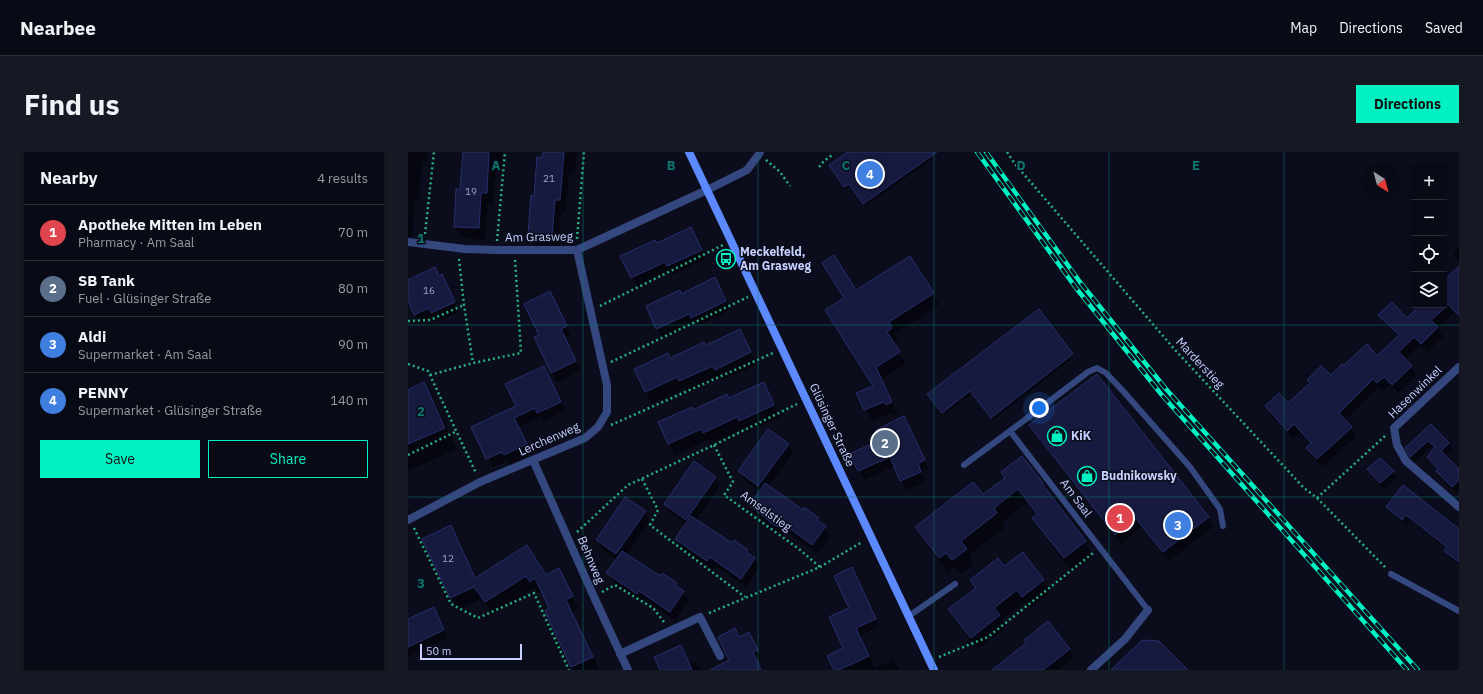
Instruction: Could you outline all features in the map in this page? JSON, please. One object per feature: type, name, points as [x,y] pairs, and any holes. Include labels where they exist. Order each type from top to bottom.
[{"type":"main road","name":"Glüsinger Straße","points":[[689,152],[934,670]]},
{"type":"street","points":[[707,190],[747,170],[760,153]]},
{"type":"street","name":"Am Grasweg","points":[[408,242],[465,249],[576,250],[707,190]]},
{"type":"street","name":"Lerchenweg","points":[[409,519],[480,482],[585,438],[598,427],[607,412],[607,385],[604,366],[576,250]]},
{"type":"street","name":"Hasenwinkel","points":[[1459,367],[1394,428],[1397,445],[1406,461],[1459,507]]},
{"type":"street","name":"Behnweg","points":[[533,460],[628,670]]},
{"type":"street","name":"Am Saal","points":[[1091,670],[1125,640],[1148,610]]},
{"type":"street","points":[[620,654],[700,617],[720,656]]},
{"type":"lane","points":[[964,465],[1088,372],[1097,368],[1106,373],[1154,424],[1190,467],[1220,508],[1223,526]]},
{"type":"lane","name":"Am Saal","points":[[1010,431],[1148,610]]},
{"type":"lane","points":[[1392,574],[1459,611]]},
{"type":"lane","points":[[909,616],[955,584]]},
{"type":"path","points":[[424,244],[434,152]]},
{"type":"path","points":[[496,250],[505,152]]},
{"type":"path","points":[[576,250],[584,152]]},
{"type":"path","name":"Marderstieg","points":[[1008,152],[1015,164],[1176,351],[1304,488],[1317,498],[1392,574]]},
{"type":"path","points":[[760,153],[780,172],[790,186]]},
{"type":"path","points":[[819,167],[832,155]]},
{"type":"path","points":[[590,310],[732,241]]},
{"type":"path","points":[[458,247],[464,305],[473,363]]},
{"type":"path","points":[[430,375],[473,363],[521,353],[514,250]]},
{"type":"path","points":[[604,366],[756,293]]},
{"type":"path","points":[[408,321],[430,320],[464,305]]},
{"type":"path","points":[[598,427],[614,424],[782,349]]},
{"type":"path","points":[[408,364],[428,371],[480,482]]},
{"type":"path","points":[[569,539],[628,485],[714,445],[806,399]]},
{"type":"path","points":[[1317,498],[1394,428]]},
{"type":"path","points":[[408,455],[457,431]]},
{"type":"path","name":"Amselstieg","points":[[714,445],[733,482],[724,495],[820,567]]},
{"type":"path","points":[[642,479],[658,510],[650,525],[745,597]]},
{"type":"path","points":[[409,519],[451,604],[478,618],[534,593],[570,670]]},
{"type":"path","points":[[700,617],[820,567],[871,536]]},
{"type":"path","points":[[930,660],[988,637],[1099,548]]},
{"type":"path","points":[[594,597],[615,585],[653,608],[670,630]]},
{"type":"building","points":[[463,152],[489,152],[487,193],[481,193],[479,228],[454,227],[456,189],[460,189]]},
{"type":"building","points":[[543,152],[564,152],[560,200],[555,200],[552,236],[528,235],[531,195],[534,196],[537,157],[542,158]]},
{"type":"building","points":[[847,152],[937,152],[863,204],[849,184],[844,187],[829,165]]},
{"type":"building","points":[[691,227],[702,250],[667,266],[665,262],[631,278],[620,256],[655,240],[657,243]]},
{"type":"building","points":[[834,255],[856,290],[910,256],[934,293],[889,322],[892,328],[887,332],[900,352],[876,367],[892,402],[886,405],[884,402],[864,410],[856,393],[873,386],[825,310],[844,298],[822,263]]},
{"type":"building","points":[[1459,266],[1459,316],[1447,303],[1447,277]]},
{"type":"building","points":[[435,267],[439,276],[442,274],[455,302],[431,313],[429,308],[414,315],[408,300],[408,280]]},
{"type":"building","points":[[715,277],[726,301],[691,318],[689,314],[656,329],[646,306],[680,290],[681,294]]},
{"type":"building","points":[[550,291],[567,326],[561,329],[576,361],[551,373],[534,337],[539,335],[524,304]]},
{"type":"building","points":[[1392,302],[1407,318],[1417,308],[1445,308],[1431,320],[1438,327],[1421,344],[1414,337],[1399,352],[1412,366],[1392,385],[1384,377],[1377,383],[1373,379],[1339,413],[1352,427],[1317,459],[1306,448],[1311,443],[1294,424],[1287,431],[1265,406],[1279,393],[1288,403],[1310,383],[1307,380],[1321,366],[1331,375],[1367,344],[1377,356],[1399,335],[1378,315]]},
{"type":"building","points":[[1039,309],[1073,354],[991,418],[970,391],[942,413],[927,394]]},
{"type":"building","points":[[740,329],[751,352],[715,370],[713,366],[679,381],[677,377],[645,392],[634,369],[668,353],[670,358],[704,342],[706,345]]},
{"type":"building","points":[[544,366],[561,402],[537,413],[535,408],[514,418],[527,444],[504,455],[502,452],[486,459],[471,427],[516,406],[505,384]]},
{"type":"building","points":[[1097,374],[1209,517],[1163,552],[1136,519],[1115,535],[1029,425]]},
{"type":"building","points":[[424,382],[445,428],[408,444],[408,390]]},
{"type":"building","points":[[764,382],[774,405],[739,421],[737,417],[703,433],[701,429],[668,444],[658,422],[692,407],[693,410],[727,394],[729,398]]},
{"type":"building","points":[[904,416],[925,460],[918,463],[921,472],[900,481],[890,457],[858,471],[849,454],[874,443],[876,430]]},
{"type":"building","points":[[1431,424],[1449,443],[1441,451],[1459,469],[1459,480],[1452,487],[1436,471],[1438,469],[1427,457],[1435,447],[1428,441],[1410,457],[1405,448]]},
{"type":"building","points":[[768,429],[789,444],[758,486],[738,471]]},
{"type":"building","points":[[1022,456],[1086,541],[1064,558],[1032,518],[1037,514],[1018,489],[994,508],[997,513],[961,541],[967,549],[952,560],[946,553],[939,558],[915,527],[973,482],[983,494],[1005,478],[1001,472]]},
{"type":"building","points":[[1380,458],[1394,471],[1380,483],[1367,469]]},
{"type":"building","points":[[694,461],[716,477],[686,520],[664,504]]},
{"type":"building","points":[[765,483],[803,510],[804,507],[819,518],[817,520],[826,526],[812,545],[781,522],[777,527],[749,505]]},
{"type":"building","points":[[1403,485],[1459,529],[1459,562],[1444,551],[1447,547],[1406,515],[1402,520],[1386,507]]},
{"type":"building","points":[[625,497],[646,511],[616,554],[596,540]]},
{"type":"building","points":[[691,516],[732,543],[734,540],[748,550],[746,552],[755,558],[741,579],[710,557],[707,561],[675,539]]},
{"type":"building","points":[[451,525],[475,578],[527,545],[546,575],[559,568],[573,596],[566,600],[593,657],[571,667],[545,611],[549,608],[535,578],[530,582],[526,576],[485,602],[474,587],[450,598],[422,539]]},
{"type":"building","points":[[622,551],[660,576],[662,573],[677,583],[675,585],[684,591],[670,612],[639,591],[637,594],[606,573]]},
{"type":"building","points":[[1023,552],[1044,580],[1022,597],[1017,590],[994,608],[1000,615],[971,638],[948,609],[976,588],[970,580],[998,558],[1004,566]]},
{"type":"building","points":[[852,567],[876,619],[856,628],[869,656],[839,670],[834,670],[827,656],[843,648],[829,617],[849,608],[834,576]]},
{"type":"building","points":[[434,607],[444,630],[408,647],[408,619]]},
{"type":"building","points":[[1048,621],[1070,649],[1043,670],[992,670],[1026,643],[1024,640]]},
{"type":"building","points":[[735,628],[739,637],[749,632],[758,650],[753,652],[761,670],[710,670],[729,660],[718,637]]},
{"type":"building","points":[[1142,640],[1159,641],[1188,670],[1111,670]]},
{"type":"building","points":[[681,645],[692,670],[660,670],[654,657]]},
{"type":"railway","points":[[977,152],[1076,288],[1161,394],[1407,670]]},
{"type":"railway","points":[[986,152],[1080,282],[1166,389],[1418,670]]},
{"type":"place","name":"PENNY","points":[[870,174]]},
{"type":"place","name":"Meckelfeld, Am Grasweg","points":[[726,259]]},
{"type":"place","name":"KiK","points":[[1057,436]]},
{"type":"place","name":"SB Tank","points":[[885,443]]},
{"type":"place","name":"Budnikowsky","points":[[1087,476]]},
{"type":"place","name":"Apotheke Mitten im Leben","points":[[1120,518]]},
{"type":"place","name":"Aldi","points":[[1178,525]]}]
